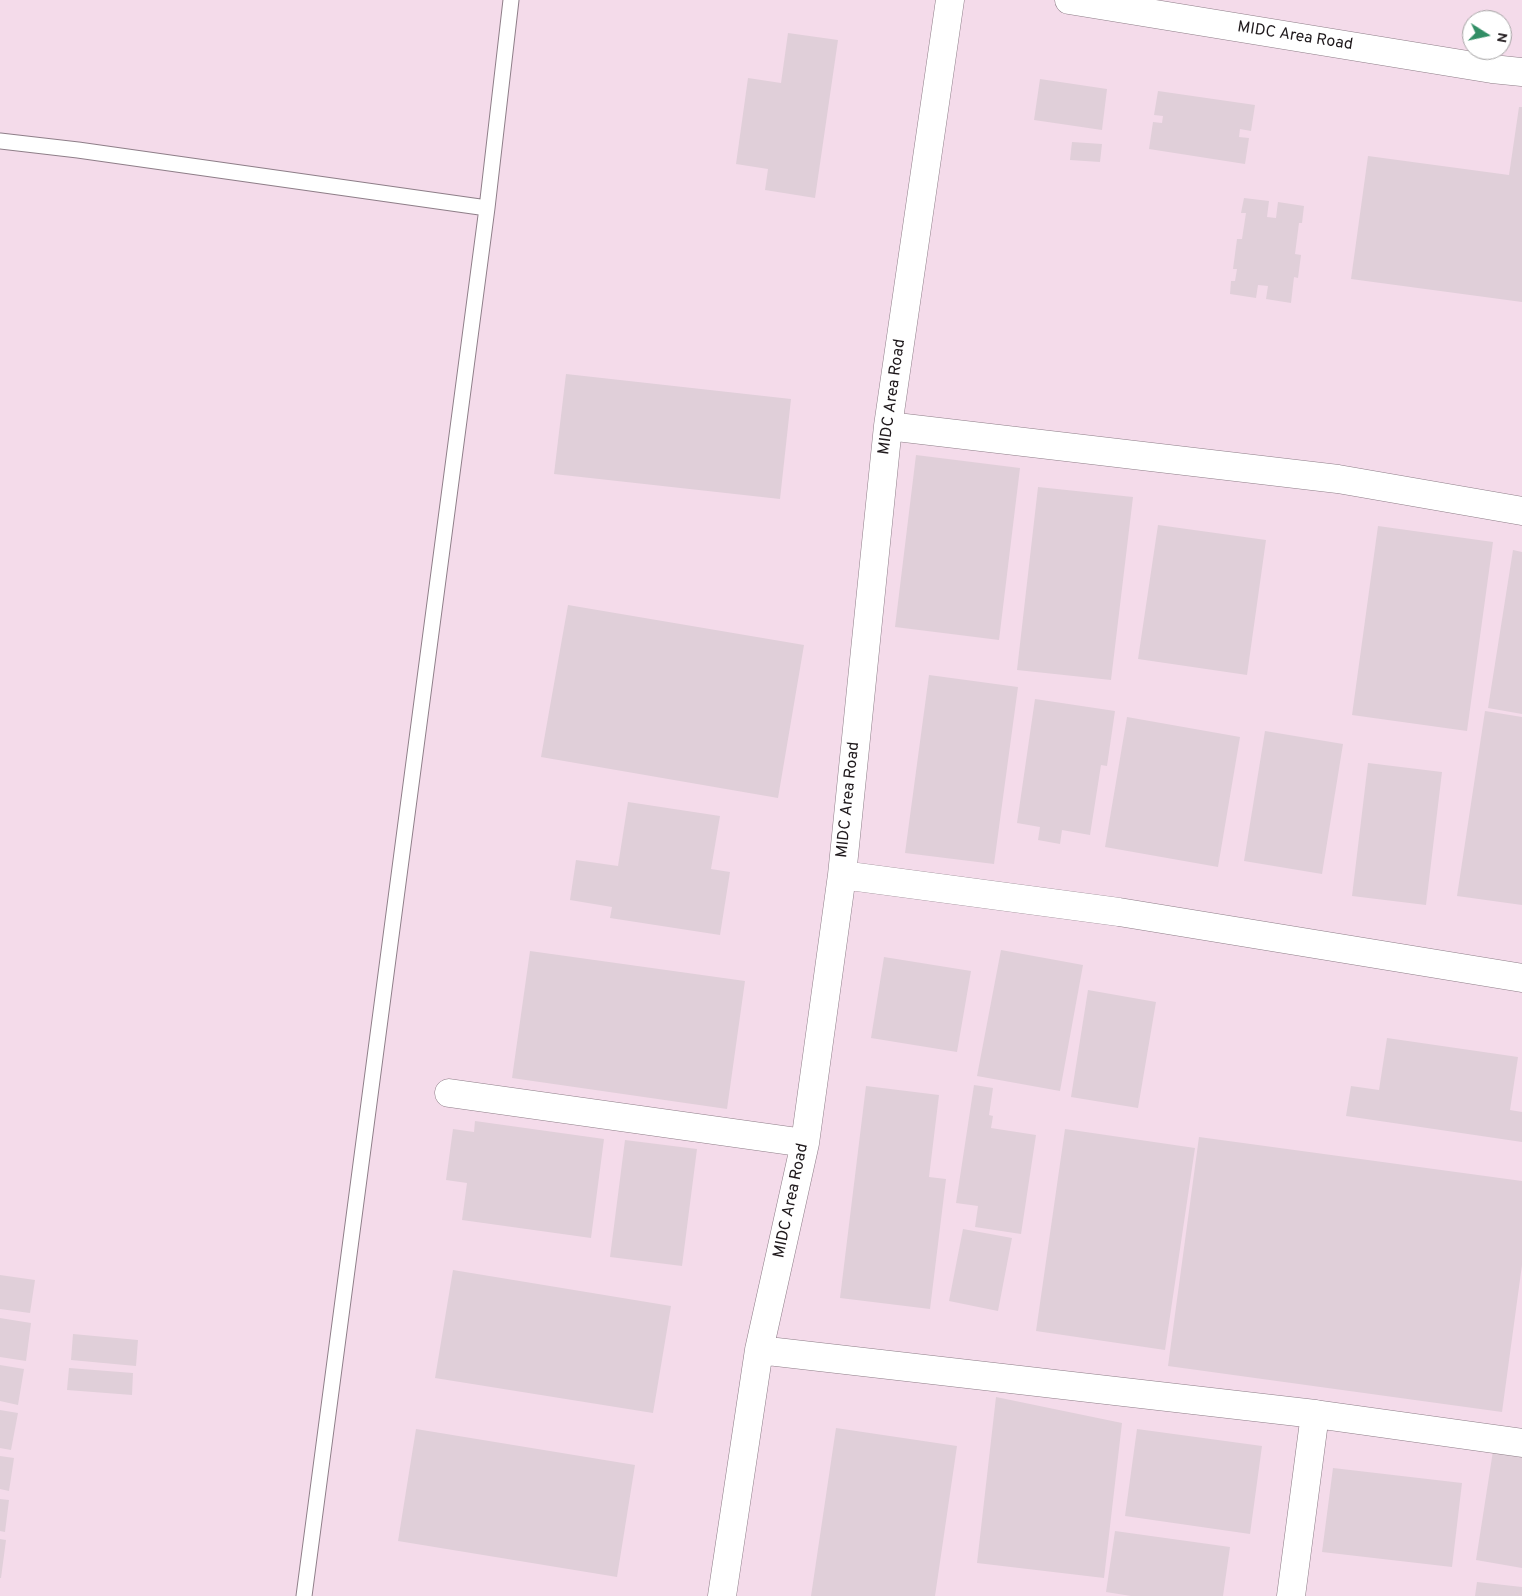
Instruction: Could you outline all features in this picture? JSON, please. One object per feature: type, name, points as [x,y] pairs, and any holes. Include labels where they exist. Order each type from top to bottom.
[{"type":"street","name":"MIDC Area Road","points":[[722,1596],[759,1350],[805,1143],[842,874],[888,426],[950,0]]},
{"type":"street","name":"MIDC Area Road","points":[[1069,0],[1492,69],[1522,72]]},
{"type":"street","points":[[888,426],[1338,479],[1522,511]]},
{"type":"street","points":[[842,874],[1119,912],[1522,978]]},
{"type":"street","points":[[449,1093],[805,1143]]},
{"type":"street","points":[[759,1350],[1315,1414],[1522,1443]]},
{"type":"street","points":[[1291,1596],[1315,1414]]},
{"type":"lane","points":[[304,1596],[487,208],[512,0]]},
{"type":"lane","points":[[0,141],[78,150],[487,208]]},
{"type":"shaded area","points":[[0,0],[1522,0],[1522,1596],[0,1596]]},
{"type":"building","points":[[788,33],[838,40],[815,198],[765,190],[768,169],[736,164],[748,78],[781,83]]},
{"type":"building","points":[[1040,79],[1107,89],[1102,130],[1034,120]]},
{"type":"building","points":[[1158,91],[1255,105],[1251,131],[1240,129],[1239,137],[1249,138],[1245,164],[1149,149],[1153,122],[1162,123],[1163,116],[1154,115]]},
{"type":"building","points":[[1519,107],[1522,107],[1522,302],[1351,279],[1368,156],[1509,175]]},
{"type":"building","points":[[1072,142],[1102,144],[1100,162],[1070,160]]},
{"type":"building","points":[[1244,198],[1269,201],[1267,217],[1276,218],[1278,202],[1304,206],[1302,223],[1299,223],[1295,254],[1301,255],[1298,278],[1294,277],[1291,303],[1266,299],[1268,286],[1258,285],[1256,298],[1230,294],[1231,281],[1235,281],[1237,269],[1233,269],[1237,239],[1242,239],[1246,213],[1241,213]]},
{"type":"building","points":[[566,374],[791,399],[780,499],[554,474]]},
{"type":"building","points":[[916,455],[1020,468],[999,640],[895,627]]},
{"type":"building","points":[[1038,487],[1133,497],[1111,680],[1017,670]]},
{"type":"building","points":[[1158,525],[1266,540],[1247,675],[1138,659]]},
{"type":"building","points":[[1378,526],[1493,542],[1467,731],[1352,715]]},
{"type":"building","points":[[1513,550],[1522,552],[1522,714],[1488,708]]},
{"type":"building","points":[[568,605],[804,645],[778,798],[541,757]]},
{"type":"building","points":[[929,675],[1018,687],[994,864],[905,853]]},
{"type":"building","points":[[1035,699],[1115,711],[1107,766],[1101,765],[1090,835],[1062,830],[1060,844],[1038,840],[1040,827],[1017,823]]},
{"type":"building","points":[[1485,711],[1522,717],[1522,905],[1457,896]]},
{"type":"building","points":[[1127,717],[1240,737],[1218,867],[1105,847]]},
{"type":"building","points":[[1265,731],[1343,744],[1322,874],[1244,861]]},
{"type":"building","points":[[1368,763],[1442,772],[1426,905],[1352,896]]},
{"type":"building","points":[[628,802],[720,816],[711,869],[730,872],[720,935],[610,918],[612,907],[570,900],[576,860],[618,866]]},
{"type":"building","points":[[1001,950],[1083,965],[1060,1091],[977,1076]]},
{"type":"building","points":[[530,951],[745,981],[727,1109],[512,1078]]},
{"type":"building","points":[[884,957],[971,971],[957,1052],[871,1038]]},
{"type":"building","points":[[1088,990],[1156,1002],[1138,1108],[1071,1097]]},
{"type":"building","points":[[1387,1038],[1518,1057],[1510,1110],[1522,1112],[1522,1142],[1346,1116],[1351,1086],[1379,1090]]},
{"type":"building","points":[[974,1085],[993,1088],[989,1115],[993,1116],[991,1128],[1036,1135],[1021,1234],[975,1227],[978,1206],[956,1203]]},
{"type":"building","points":[[866,1086],[939,1095],[929,1177],[946,1179],[930,1309],[840,1298]]},
{"type":"building","points":[[475,1121],[604,1139],[591,1238],[462,1220],[467,1183],[446,1180],[453,1129],[474,1132]]},
{"type":"building","points":[[1065,1129],[1195,1148],[1165,1350],[1036,1331]]},
{"type":"building","points":[[1199,1137],[1522,1181],[1522,1265],[1502,1412],[1168,1366]]},
{"type":"building","points":[[625,1140],[697,1149],[682,1266],[610,1257]]},
{"type":"building","points":[[963,1229],[1012,1238],[998,1311],[949,1301]]},
{"type":"building","points":[[453,1270],[671,1306],[653,1413],[435,1378]]},
{"type":"building","points":[[0,1275],[35,1280],[30,1313],[0,1309]]},
{"type":"building","points":[[0,1318],[31,1323],[26,1361],[0,1357]]},
{"type":"building","points":[[73,1334],[138,1340],[136,1366],[71,1360]]},
{"type":"building","points":[[0,1365],[24,1369],[18,1405],[0,1401]]},
{"type":"building","points":[[69,1368],[133,1373],[132,1395],[67,1390]]},
{"type":"building","points":[[996,1397],[1122,1423],[1104,1578],[977,1563]]},
{"type":"building","points":[[0,1410],[18,1413],[11,1450],[0,1448]]},
{"type":"building","points":[[836,1428],[957,1446],[935,1596],[811,1596]]},
{"type":"building","points":[[416,1429],[635,1465],[617,1577],[398,1541]]},
{"type":"building","points":[[1137,1429],[1262,1446],[1250,1534],[1125,1516]]},
{"type":"building","points":[[1493,1451],[1522,1455],[1522,1568],[1476,1560]]},
{"type":"building","points":[[0,1456],[14,1458],[9,1491],[0,1489]]},
{"type":"building","points":[[1333,1468],[1462,1483],[1452,1567],[1322,1552]]},
{"type":"building","points":[[0,1499],[9,1500],[5,1532],[0,1531]]},
{"type":"building","points":[[1115,1531],[1230,1547],[1223,1596],[1131,1596],[1106,1592]]},
{"type":"building","points":[[0,1539],[6,1540],[1,1578],[0,1578]]},
{"type":"building","points":[[1477,1582],[1522,1587],[1522,1596],[1475,1596]]}]
